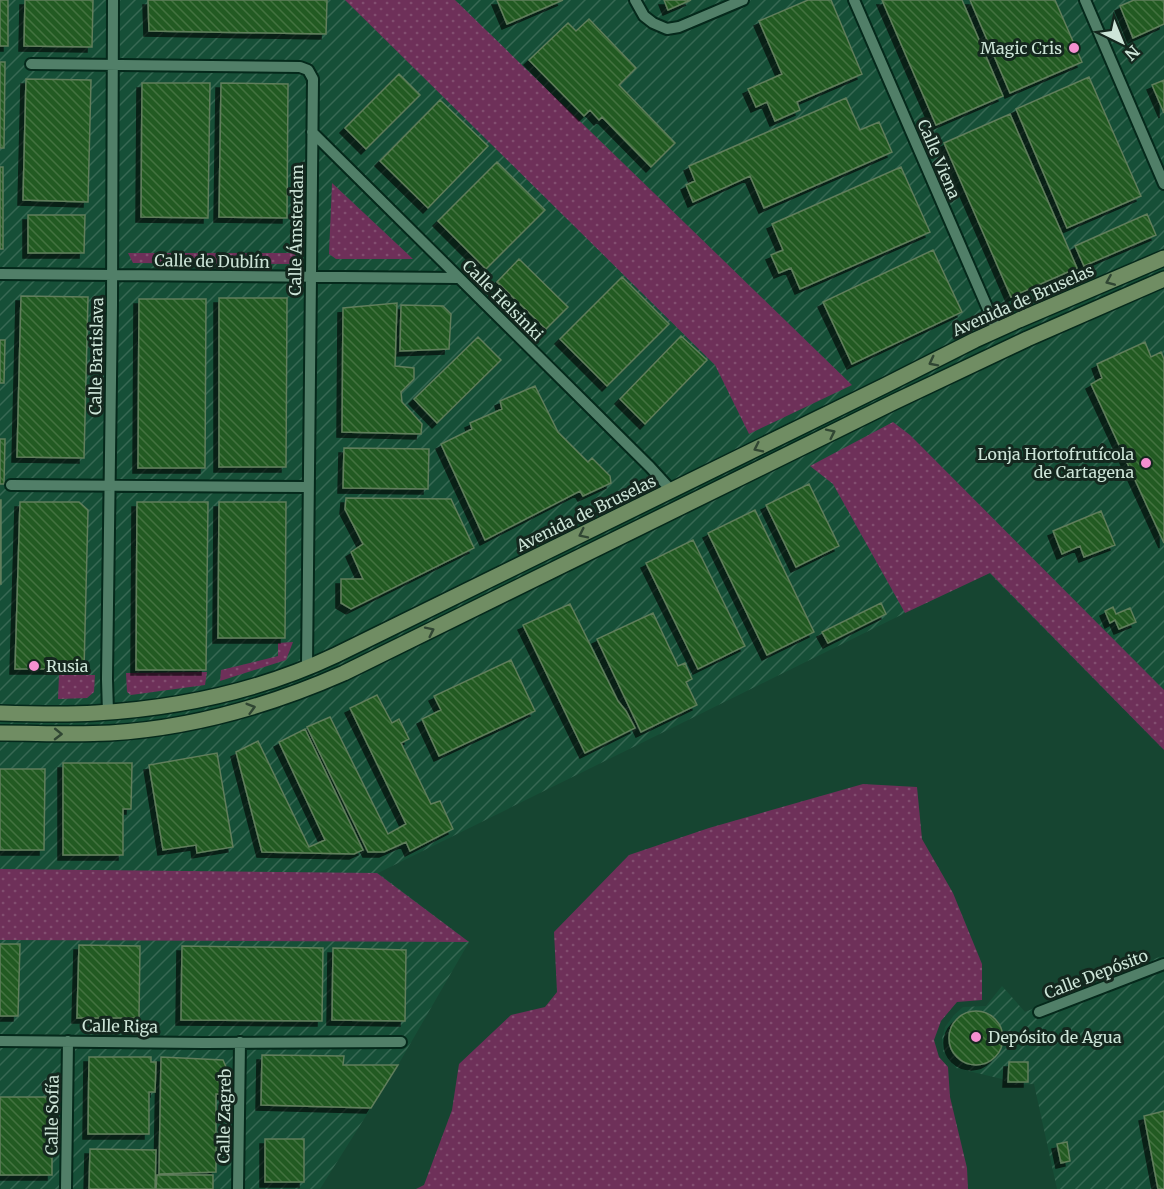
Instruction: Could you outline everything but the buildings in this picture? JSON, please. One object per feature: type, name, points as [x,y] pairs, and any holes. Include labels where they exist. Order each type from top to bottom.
[{"type":"main road","name":"Avenida de Bruselas","points":[[0,713],[94,714],[165,707],[258,686],[307,668],[997,330],[1164,258]]},
{"type":"main road","points":[[0,733],[109,733],[158,728],[201,721],[283,699],[344,673],[1005,349],[1164,279]]},
{"type":"main road","points":[[997,330],[1005,349]]},
{"type":"main road","points":[[885,386],[894,402]]},
{"type":"main road","points":[[671,490],[681,507]]},
{"type":"main road","points":[[307,668],[313,687]]},
{"type":"main road","points":[[108,712],[109,733]]},
{"type":"street","name":"Calle Bratislava","points":[[108,712],[113,0]]},
{"type":"street","points":[[635,0],[644,16],[667,29],[679,27],[743,0]]},
{"type":"street","name":"Calle Viena","points":[[854,0],[997,330]]},
{"type":"street","points":[[1084,0],[1164,184]]},
{"type":"street","name":"Calle Ámsterdam","points":[[31,64],[300,67],[308,70],[313,79],[307,668]]},
{"type":"street","name":"Calle Helsinki","points":[[312,132],[671,490]]},
{"type":"street","name":"Calle de Dublín","points":[[0,274],[459,278]]},
{"type":"street","points":[[11,484],[308,487]]},
{"type":"street","name":"Calle Depósito","points":[[1039,1012],[1164,963]]},
{"type":"street","name":"Calle Riga","points":[[0,1041],[401,1042]]},
{"type":"street","name":"Calle Sofía","points":[[66,1189],[68,1041]]},
{"type":"street","name":"Calle Zagreb","points":[[238,1189],[240,1042]]},
{"type":"shaded area","points":[[0,0],[1164,0],[1164,750],[989,573],[378,873],[469,942],[398,1065],[320,1189],[0,1189]]},
{"type":"shaded area","points":[[345,0],[455,0],[852,385],[749,434],[715,365]]},
{"type":"shaded area","points":[[332,183],[413,259],[336,259],[329,254]]},
{"type":"shaded area","points":[[128,253],[296,253],[295,259],[290,264],[133,263]]},
{"type":"shaded area","points":[[893,422],[910,435],[1164,690],[1164,750],[990,573],[905,613],[833,484],[810,466]]},
{"type":"shaded area","points":[[293,642],[286,660],[220,681],[221,670],[278,656],[278,643]]},
{"type":"shaded area","points":[[207,672],[205,685],[131,695],[127,692],[126,673]]},
{"type":"shaded area","points":[[59,675],[95,675],[94,692],[87,698],[58,699]]},
{"type":"shaded area","points":[[863,784],[917,787],[922,839],[953,893],[982,964],[982,1000],[957,1002],[941,1021],[934,1040],[939,1057],[948,1067],[950,1097],[967,1168],[968,1189],[416,1189],[424,1185],[452,1110],[459,1064],[511,1015],[545,1007],[557,992],[554,932],[629,855],[709,828]]},
{"type":"shaded area","points":[[0,869],[377,873],[469,942],[0,940]]},
{"type":"shaded area","points":[[1164,955],[1164,1189],[1057,1189],[1034,1084],[1009,1085],[1002,1079],[956,1068],[943,1051],[942,1039],[945,1027],[963,1007],[986,1006],[1002,986],[1025,1012]]},
{"type":"place","name":"Magic Cris","points":[[1074,48]]},
{"type":"place","name":"Lonja Hortofrutícola de Cartagena","points":[[1146,463]]},
{"type":"place","name":"Rusia","points":[[34,666]]},
{"type":"place","name":"Depósito de Agua","points":[[976,1037]]}]
